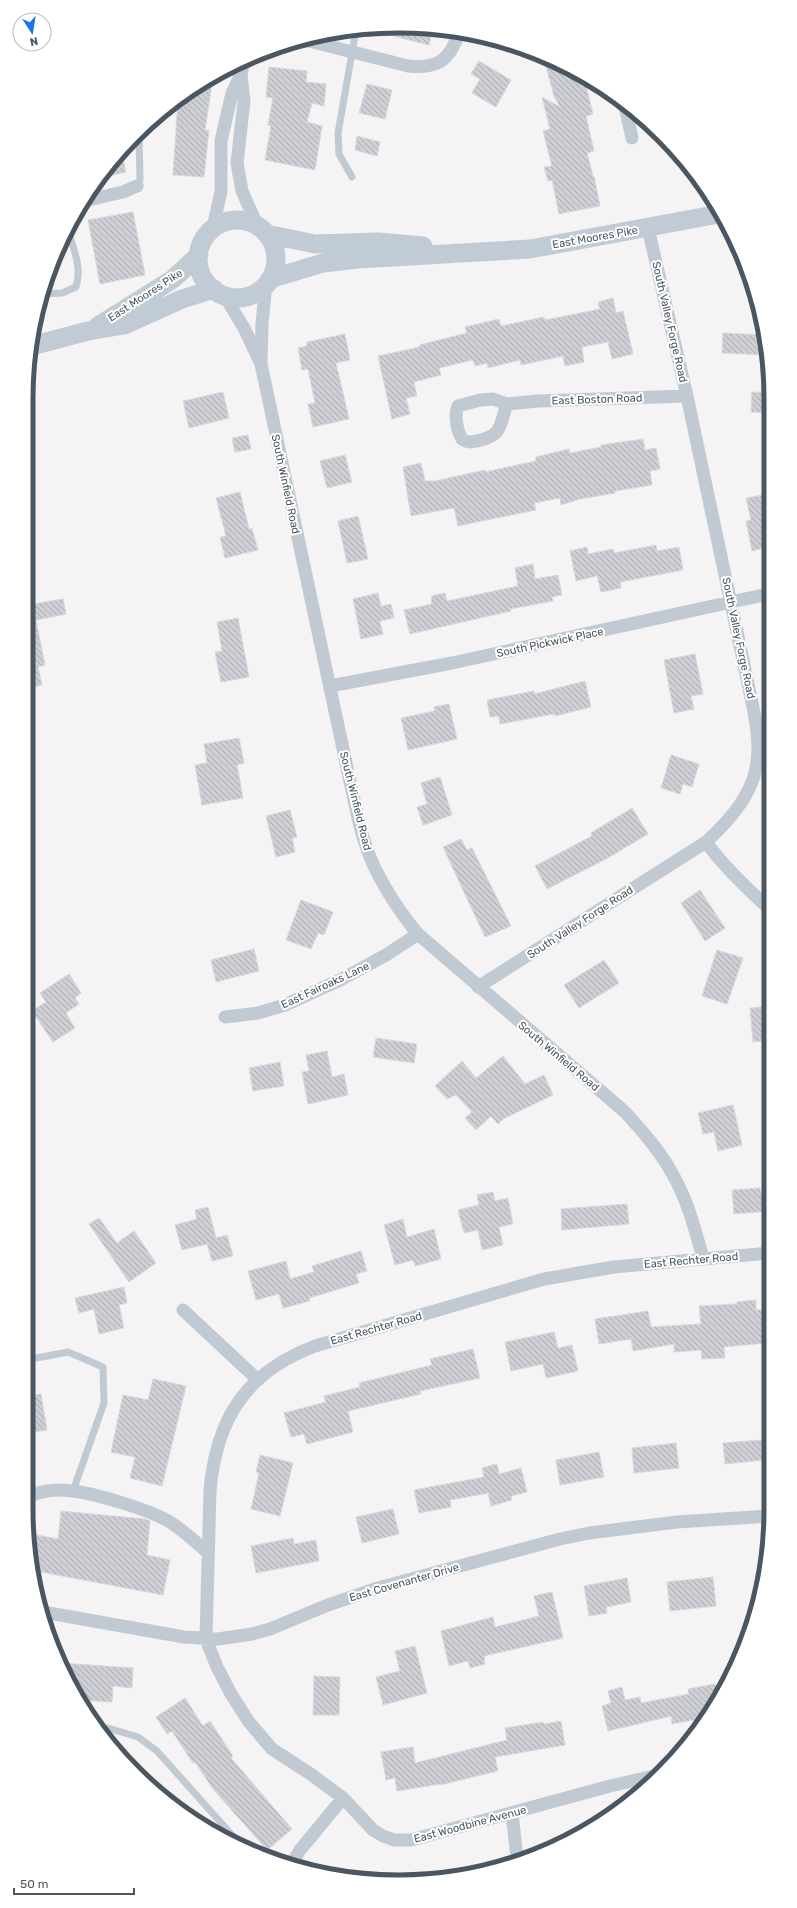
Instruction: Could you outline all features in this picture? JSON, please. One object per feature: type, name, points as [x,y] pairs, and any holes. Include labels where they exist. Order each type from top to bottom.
[{"type":"main road","name":"East Moores Pike","points":[[268,282],[323,263],[358,259],[530,249],[714,215]]},
{"type":"main road","points":[[238,220],[262,229],[274,244],[276,256],[275,268],[268,282],[256,292],[244,297],[219,292],[201,272],[199,255],[201,244],[213,228],[225,222],[238,220]]},
{"type":"main road","name":"East Moores Pike","points":[[262,229],[315,244],[378,242],[470,252]]},
{"type":"main road","name":"East Moores Pike","points":[[88,331],[173,279],[199,255]]},
{"type":"main road","name":"East Moores Pike","points":[[37,344],[88,331],[124,325],[182,299],[219,292]]},
{"type":"street","points":[[315,43],[408,66],[430,66],[441,63],[450,53],[457,38]]},
{"type":"street","points":[[213,228],[221,191],[221,141],[232,93],[242,69]]},
{"type":"street","points":[[241,74],[244,101],[237,163],[242,191],[262,229]]},
{"type":"street","points":[[627,114],[632,138]]},
{"type":"street","points":[[92,199],[123,192],[137,186]]},
{"type":"street","name":"South Valley Forge Road","points":[[478,987],[706,842],[720,828],[741,802],[756,770],[758,761],[757,732],[754,712],[732,602],[687,396],[648,228]]},
{"type":"street","name":"South Winfield Road","points":[[261,364],[262,323],[268,282]]},
{"type":"street","name":"South Winfield Road","points":[[219,292],[244,328],[261,364],[364,842],[370,859],[406,920],[418,934],[625,1112],[646,1135],[673,1175],[682,1192],[691,1216],[703,1258]]},
{"type":"street","name":"East Boston Road","points":[[507,404],[538,401],[687,396]]},
{"type":"street","name":"South Pickwick Place","points":[[330,686],[459,661],[712,608],[764,595]]},
{"type":"street","points":[[706,842],[735,876],[764,904]]},
{"type":"street","name":"East Fairoaks Lane","points":[[225,1017],[258,1013],[285,1005],[366,966],[403,945],[418,934]]},
{"type":"street","name":"East Rechter Road","points":[[206,1639],[210,1491],[216,1446],[224,1425],[235,1406],[258,1380],[281,1362],[315,1346],[544,1279],[606,1268],[703,1258],[764,1254]]},
{"type":"street","points":[[183,1310],[258,1380]]},
{"type":"street","points":[[33,1496],[43,1491],[73,1491],[125,1504],[169,1522],[208,1553]]},
{"type":"street","name":"East Covenanter Drive","points":[[48,1613],[206,1639],[230,1638],[270,1629],[328,1605],[378,1588],[560,1539],[632,1526],[764,1516]]},
{"type":"street","name":"East Woodbine Avenue","points":[[206,1639],[230,1694],[264,1742],[280,1755],[312,1775],[343,1798],[373,1830],[382,1836],[401,1840],[411,1840],[610,1786],[646,1778]]},
{"type":"street","points":[[294,1860],[300,1850],[343,1798]]},
{"type":"street","points":[[512,1813],[517,1856]]},
{"type":"lane","points":[[352,177],[339,154],[338,132],[355,36]]},
{"type":"lane","points":[[137,186],[140,180],[139,141]]},
{"type":"lane","points":[[48,294],[62,294],[76,287],[79,275],[70,239]]},
{"type":"lane","points":[[33,1359],[68,1352],[104,1367],[104,1403],[73,1491]]},
{"type":"lane","points":[[106,1728],[138,1737],[157,1751],[231,1834]]},
{"type":"building","points":[[384,34],[432,35],[429,45]]},
{"type":"building","points":[[479,61],[511,80],[496,107],[472,93],[480,79],[471,74]]},
{"type":"building","points":[[545,64],[586,85],[593,114],[586,116],[594,151],[587,153],[594,176],[600,206],[559,214],[552,180],[548,181],[544,167],[552,166],[543,131],[550,129],[542,97],[560,107],[554,96]]},
{"type":"building","points":[[269,67],[307,71],[306,82],[326,84],[324,106],[312,103],[307,122],[322,126],[315,170],[265,160],[271,126],[268,125],[273,98],[266,97]]},
{"type":"building","points":[[367,84],[392,90],[385,119],[359,113]]},
{"type":"building","points":[[212,85],[205,130],[209,130],[204,177],[173,175],[177,108]]},
{"type":"building","points":[[357,136],[380,142],[377,156],[355,150]]},
{"type":"building","points":[[123,159],[126,172],[109,176]]},
{"type":"building","points":[[133,212],[145,275],[100,284],[88,220]]},
{"type":"building","points":[[613,298],[616,313],[623,311],[633,354],[612,359],[608,342],[582,347],[584,362],[565,366],[563,356],[521,365],[520,360],[488,368],[487,363],[475,366],[473,360],[439,368],[441,375],[414,382],[417,396],[406,398],[410,414],[392,419],[378,356],[420,347],[419,345],[467,333],[465,327],[499,319],[501,326],[544,317],[545,320],[600,309],[598,302]]},
{"type":"building","points":[[723,333],[758,335],[761,355],[722,353]]},
{"type":"building","points":[[345,334],[350,360],[336,363],[349,419],[313,427],[308,404],[315,403],[308,369],[302,370],[298,348],[307,346],[307,342]]},
{"type":"building","points":[[223,392],[229,418],[189,428],[183,401]]},
{"type":"building","points":[[752,392],[764,393],[764,413],[751,412]]},
{"type":"building","points":[[248,435],[251,449],[235,452],[232,438]]},
{"type":"building","points":[[643,439],[645,450],[656,448],[660,469],[650,471],[652,485],[615,491],[615,493],[580,499],[561,505],[560,498],[534,503],[536,510],[458,526],[454,508],[411,516],[403,467],[421,463],[425,481],[435,481],[536,461],[536,457],[569,449],[570,453],[601,447],[601,445]]},
{"type":"building","points":[[345,455],[352,482],[327,488],[320,461]]},
{"type":"building","points":[[240,492],[249,529],[252,528],[258,550],[225,558],[220,537],[226,536],[216,498]]},
{"type":"building","points":[[764,495],[764,548],[752,551],[746,521],[751,520],[746,498]]},
{"type":"building","points":[[358,516],[368,559],[347,563],[338,521]]},
{"type":"building","points":[[656,545],[657,551],[679,547],[683,570],[620,582],[621,588],[601,592],[597,576],[576,581],[570,551],[587,547],[588,554],[613,549],[614,553]]},
{"type":"building","points":[[533,564],[535,579],[558,575],[562,595],[552,597],[553,601],[510,609],[511,611],[410,634],[404,610],[432,604],[431,596],[445,593],[447,601],[518,586],[515,568]]},
{"type":"building","points":[[378,593],[381,606],[391,604],[394,618],[380,621],[383,634],[361,639],[353,599]]},
{"type":"building","points":[[63,599],[66,614],[36,620],[45,665],[38,667],[42,685],[33,687],[33,604]]},
{"type":"building","points":[[238,618],[249,677],[221,682],[215,652],[222,651],[217,622]]},
{"type":"building","points":[[695,654],[703,694],[691,696],[694,709],[674,713],[664,660]]},
{"type":"building","points":[[585,681],[591,707],[555,716],[554,714],[500,724],[499,716],[490,717],[487,700],[534,691],[534,694]]},
{"type":"building","points":[[449,704],[457,739],[408,750],[401,718],[435,711],[434,707]]},
{"type":"building","points":[[239,738],[244,763],[237,765],[243,798],[202,805],[195,765],[207,763],[204,744]]},
{"type":"building","points":[[671,755],[699,764],[692,787],[683,784],[680,794],[661,788]]},
{"type":"building","points":[[440,777],[452,815],[423,825],[417,807],[427,804],[421,783]]},
{"type":"building","points":[[632,808],[648,834],[606,859],[547,889],[535,866],[592,836],[591,833]]},
{"type":"building","points":[[290,810],[297,837],[292,838],[295,852],[276,857],[266,816]]},
{"type":"building","points":[[461,839],[467,850],[472,848],[511,926],[485,937],[443,847]]},
{"type":"building","points":[[700,890],[725,928],[705,941],[681,903]]},
{"type":"building","points":[[301,900],[333,912],[324,935],[318,933],[311,949],[286,940]]},
{"type":"building","points":[[254,949],[259,971],[216,982],[211,960]]},
{"type":"building","points":[[717,950],[743,958],[727,1004],[702,996]]},
{"type":"building","points":[[604,960],[619,983],[579,1008],[564,985]]},
{"type":"building","points":[[69,974],[81,993],[75,998],[79,1004],[66,1013],[75,1028],[53,1042],[33,1012],[33,1010],[46,1002],[40,993]]},
{"type":"building","points":[[764,1007],[764,1041],[753,1042],[750,1008]]},
{"type":"building","points":[[376,1038],[417,1044],[414,1063],[373,1057]]},
{"type":"building","points":[[327,1051],[332,1077],[344,1074],[348,1095],[308,1104],[302,1072],[309,1071],[306,1055]]},
{"type":"building","points":[[503,1056],[525,1084],[544,1075],[553,1095],[503,1119],[498,1124],[491,1116],[476,1130],[465,1118],[472,1112],[456,1095],[447,1099],[435,1086],[462,1061],[476,1078]]},
{"type":"building","points":[[280,1062],[284,1086],[253,1091],[249,1068]]},
{"type":"building","points":[[733,1105],[742,1145],[718,1151],[714,1132],[703,1134],[698,1113]]},
{"type":"building","points":[[760,1188],[761,1193],[764,1193],[764,1212],[734,1214],[732,1190]]},
{"type":"building","points":[[493,1192],[495,1201],[508,1198],[513,1224],[499,1227],[503,1245],[482,1250],[478,1230],[464,1233],[458,1210],[479,1205],[477,1195]]},
{"type":"building","points":[[627,1204],[629,1224],[562,1230],[561,1209]]},
{"type":"building","points":[[208,1207],[216,1238],[227,1235],[233,1256],[212,1261],[207,1244],[182,1250],[175,1225],[197,1219],[195,1210]]},
{"type":"building","points":[[99,1218],[117,1243],[134,1231],[156,1263],[129,1282],[89,1224]]},
{"type":"building","points":[[403,1219],[407,1237],[434,1229],[441,1259],[415,1266],[413,1260],[395,1265],[384,1225]]},
{"type":"building","points":[[361,1251],[367,1271],[356,1274],[359,1283],[309,1298],[310,1301],[283,1308],[279,1294],[256,1300],[248,1271],[286,1261],[290,1279],[314,1272],[312,1266]]},
{"type":"building","points":[[124,1287],[127,1303],[119,1305],[124,1328],[99,1334],[94,1309],[79,1313],[75,1298]]},
{"type":"building","points":[[756,1300],[756,1310],[764,1309],[764,1343],[724,1347],[725,1358],[702,1359],[701,1350],[674,1352],[674,1344],[633,1351],[631,1339],[599,1344],[595,1319],[648,1311],[651,1327],[701,1324],[699,1306],[737,1304],[737,1302]]},
{"type":"building","points":[[554,1332],[558,1348],[572,1345],[578,1371],[546,1378],[543,1364],[511,1371],[505,1342]]},
{"type":"building","points":[[473,1349],[480,1378],[420,1391],[421,1394],[348,1411],[353,1432],[307,1444],[304,1434],[291,1437],[284,1413],[326,1402],[324,1396],[360,1387],[359,1383],[432,1365],[430,1359]]},
{"type":"building","points":[[153,1379],[186,1386],[162,1486],[130,1478],[135,1457],[111,1452],[123,1395],[148,1400]]},
{"type":"building","points":[[41,1394],[47,1430],[33,1432],[33,1396]]},
{"type":"building","points":[[761,1440],[763,1460],[725,1464],[723,1443]]},
{"type":"building","points":[[676,1443],[679,1468],[634,1473],[632,1448]]},
{"type":"building","points":[[599,1452],[604,1477],[560,1485],[556,1460]]},
{"type":"building","points":[[260,1455],[293,1463],[280,1516],[251,1509],[259,1473],[256,1472]]},
{"type":"building","points":[[497,1464],[499,1474],[521,1468],[527,1492],[511,1496],[512,1500],[491,1506],[488,1493],[450,1500],[451,1507],[419,1513],[414,1490],[484,1477],[482,1468]]},
{"type":"building","points":[[393,1509],[399,1534],[362,1543],[356,1517]]},
{"type":"building","points":[[61,1511],[145,1519],[150,1521],[147,1555],[170,1560],[163,1595],[38,1571],[35,1544],[37,1535],[58,1539]]},
{"type":"building","points":[[293,1538],[294,1544],[316,1540],[319,1561],[256,1573],[251,1546]]},
{"type":"building","points":[[713,1577],[716,1606],[670,1611],[667,1582]]},
{"type":"building","points":[[627,1578],[631,1602],[606,1607],[607,1613],[589,1616],[584,1586]]},
{"type":"building","points":[[552,1592],[563,1638],[484,1656],[485,1664],[470,1668],[468,1661],[449,1666],[441,1631],[493,1617],[495,1627],[539,1616],[534,1596]]},
{"type":"building","points":[[415,1646],[427,1693],[383,1705],[376,1677],[400,1671],[395,1651]]},
{"type":"building","points":[[68,1663],[133,1668],[132,1688],[113,1686],[112,1702],[87,1701]]},
{"type":"building","points":[[314,1676],[340,1677],[339,1715],[313,1715]]},
{"type":"building","points":[[715,1684],[716,1690],[694,1724],[693,1720],[672,1724],[671,1716],[608,1731],[602,1706],[611,1703],[608,1691],[622,1687],[625,1700],[640,1697],[641,1703],[689,1694],[688,1689]]},
{"type":"building","points":[[185,1698],[203,1726],[210,1721],[233,1756],[231,1758],[292,1829],[267,1850],[213,1789],[195,1762],[193,1763],[172,1731],[167,1734],[156,1717]]},
{"type":"building","points":[[561,1721],[565,1745],[495,1757],[498,1771],[440,1785],[397,1791],[395,1778],[386,1780],[381,1752],[413,1747],[415,1763],[507,1740],[505,1728],[543,1722],[544,1724]]}]
